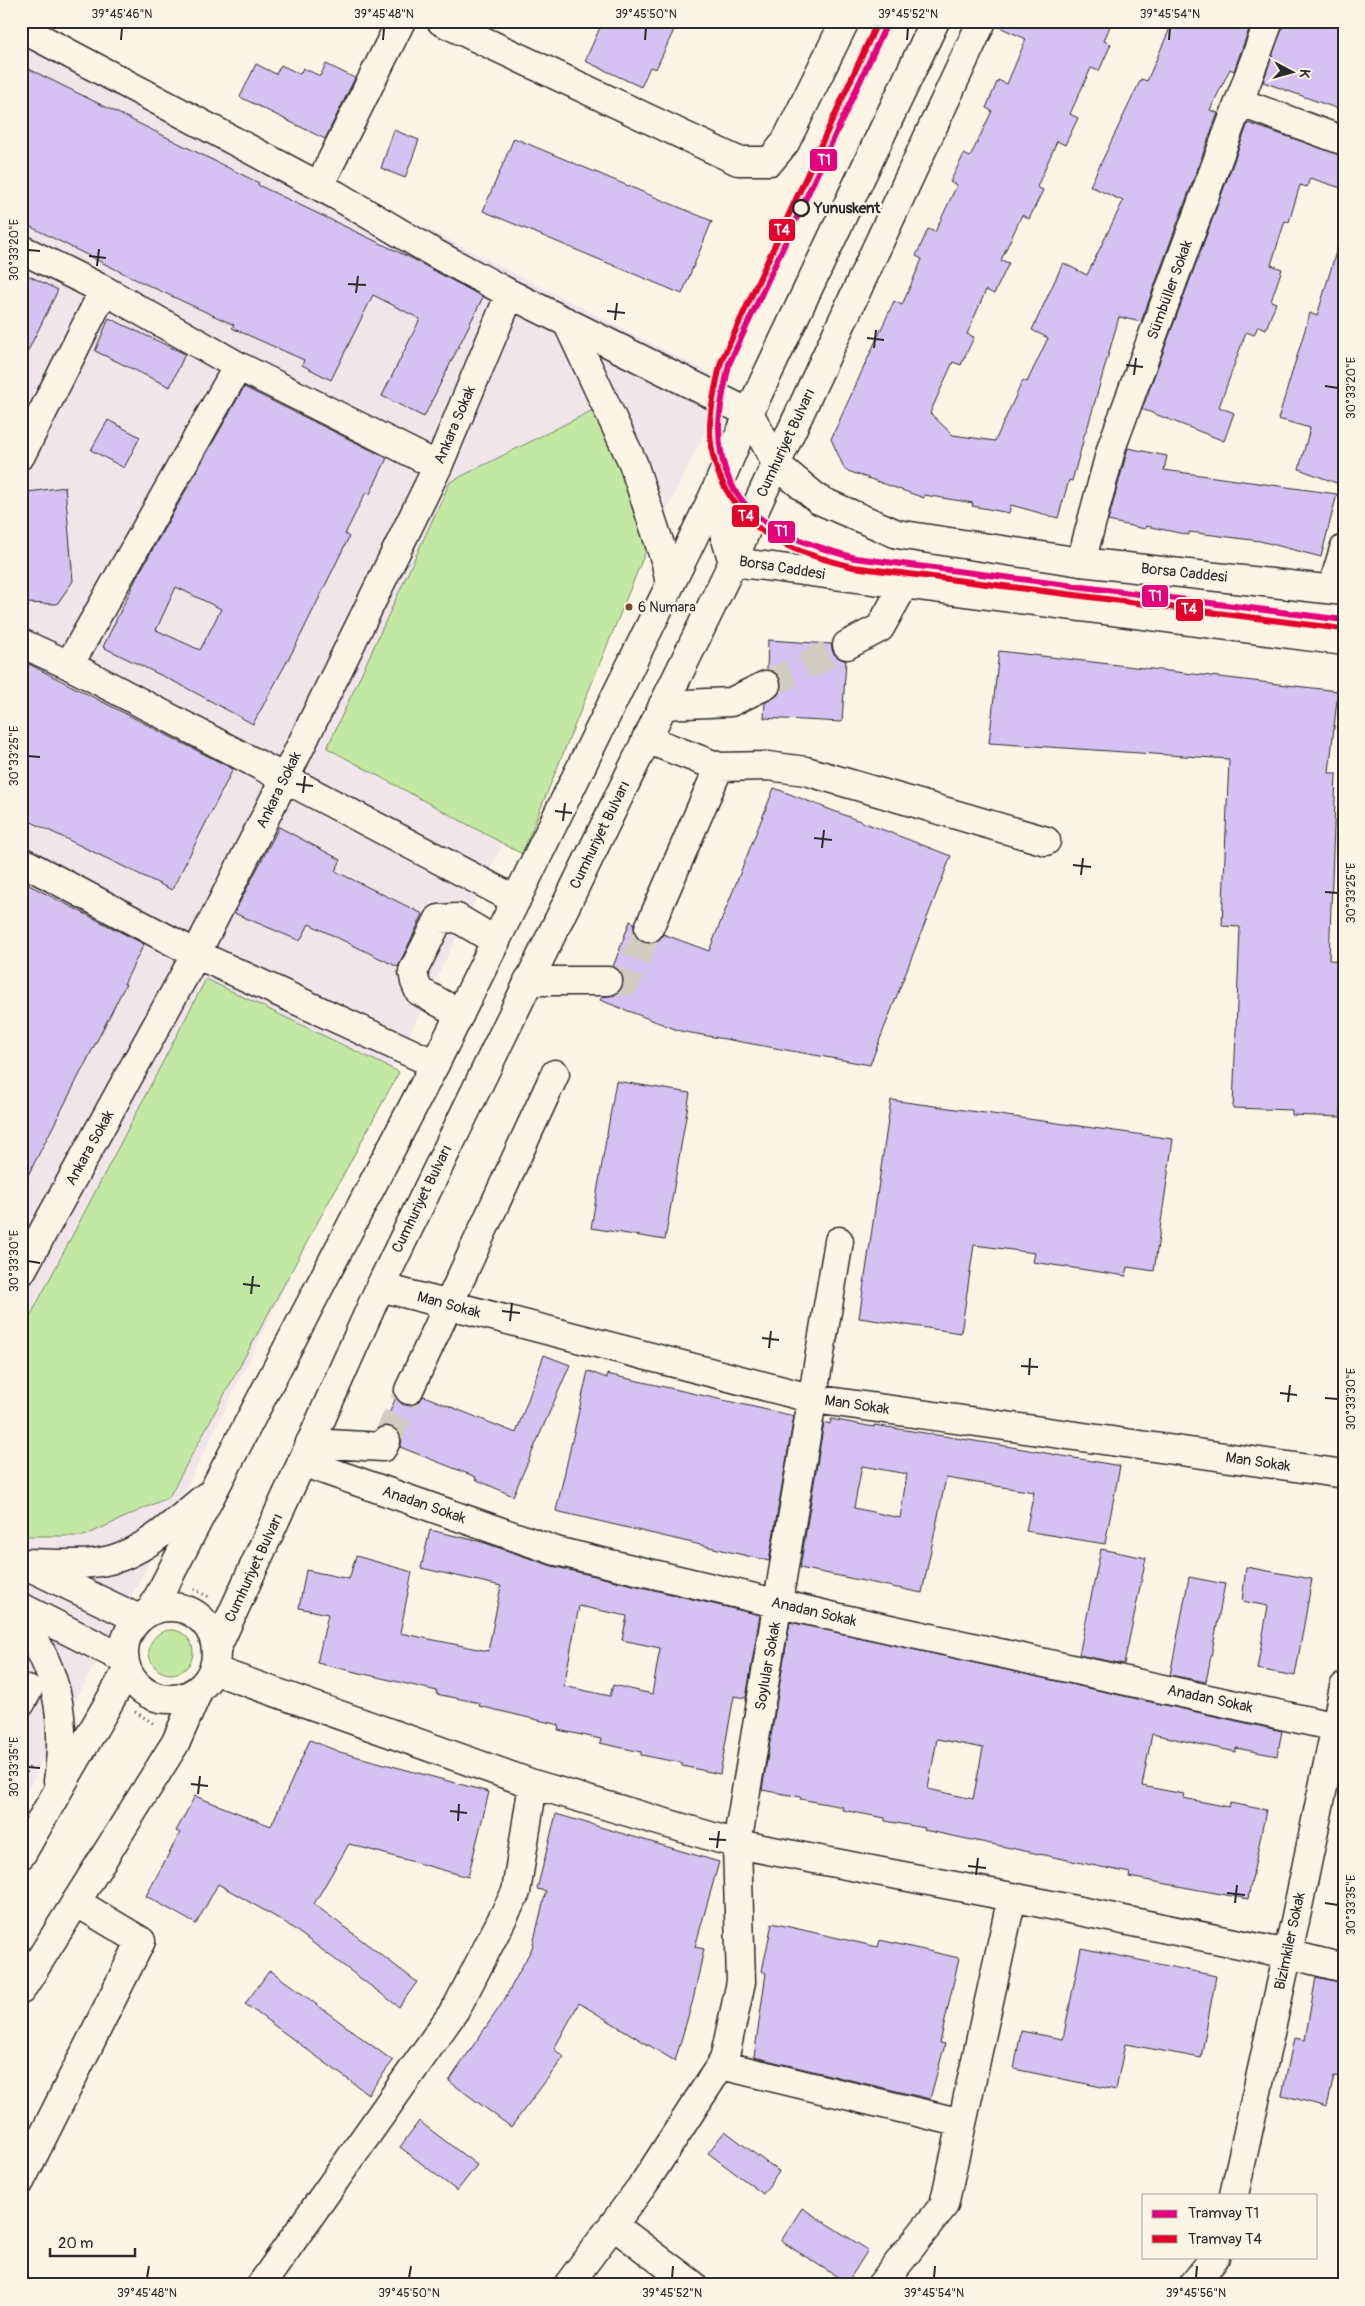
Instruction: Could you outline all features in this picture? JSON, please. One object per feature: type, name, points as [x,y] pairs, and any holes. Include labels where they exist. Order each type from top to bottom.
[{"type":"street","points":[[318,186],[401,21]]},
{"type":"street","points":[[441,21],[738,161],[770,161],[785,143],[845,21]]},
{"type":"street","points":[[145,1615],[216,1489],[460,1014],[713,496],[749,412],[935,21]]},
{"type":"street","name":"Cumhuriyet Bulvarı","points":[[21,1990],[176,1742],[380,1287],[733,562],[982,21]]},
{"type":"street","name":"Sümbüller Sokak","points":[[1081,562],[1112,446],[1269,21]]},
{"type":"street","points":[[21,28],[318,186],[510,294],[749,412],[776,465]]},
{"type":"street","points":[[1239,102],[1344,141]]},
{"type":"street","points":[[21,249],[104,290],[238,366],[438,466]]},
{"type":"street","points":[[21,455],[104,290]]},
{"type":"street","name":"Ankara Sokak","points":[[21,1272],[196,954],[285,778],[438,466],[510,294]]},
{"type":"street","points":[[566,322],[633,463],[666,562],[670,585]]},
{"type":"street","points":[[69,665],[238,366]]},
{"type":"street","name":"Borsa Caddesi","points":[[776,465],[819,500],[897,534],[1081,562],[1338,590]]},
{"type":"street","name":"Borsa Caddesi","points":[[713,496],[733,562],[1344,641]]},
{"type":"street","points":[[1338,590],[1344,550]]},
{"type":"street","points":[[847,645],[880,628],[904,585]]},
{"type":"street","points":[[21,643],[69,665],[516,900]]},
{"type":"street","points":[[663,705],[731,702],[766,685]]},
{"type":"street","points":[[646,739],[719,767],[768,766],[806,771],[1046,841]]},
{"type":"street","points":[[649,928],[719,767]]},
{"type":"street","points":[[21,861],[196,954],[435,1064]]},
{"type":"street","points":[[460,1014],[419,991],[414,982],[413,971],[439,919],[457,918],[496,941]]},
{"type":"street","points":[[528,981],[608,981]]},
{"type":"street","points":[[409,1390],[555,1074]]},
{"type":"street","name":"Soylular Sokak","points":[[568,2285],[645,2182],[724,2060],[741,1982],[737,1844],[814,1399],[839,1241]]},
{"type":"street","name":"Man Sokak","points":[[380,1287],[814,1399],[1344,1474]]},
{"type":"street","points":[[306,1453],[383,1447],[386,1441]]},
{"type":"street","name":"Anadan Sokak","points":[[306,1453],[556,1552],[779,1604],[1336,1727]]},
{"type":"street","points":[[21,1563],[72,1564],[111,1560],[146,1544],[216,1489]]},
{"type":"street","points":[[21,1563],[145,1615]]},
{"type":"street","points":[[21,1607],[126,1665]]},
{"type":"street","points":[[174,1607],[190,1611],[203,1620],[212,1633],[209,1669],[187,1697],[173,1700],[159,1698],[146,1693],[135,1684],[126,1665],[126,1640],[132,1626],[145,1615],[159,1608],[174,1607]]},
{"type":"street","points":[[21,1618],[41,1649],[54,1683],[62,1716],[62,1750],[56,1792]]},
{"type":"street","points":[[21,1855],[126,1665]]},
{"type":"street","points":[[209,1669],[533,1784],[737,1844],[1012,1897],[1288,1954],[1344,1968]]},
{"type":"street","name":"Bizimkiler Sokak","points":[[1234,2194],[1288,1954],[1344,1687]]},
{"type":"street","points":[[261,2285],[457,2007],[516,1892],[533,1784]]},
{"type":"street","points":[[881,2285],[944,2205],[1012,1897]]},
{"type":"street","points":[[21,2180],[141,1941],[76,1902]]},
{"type":"street","points":[[721,2065],[962,2123]]},
{"type":"street","points":[[613,2225],[693,2285]]},
{"type":"street","points":[[1193,2285],[1214,2258]]},
{"type":"path","points":[[188,1586],[218,1601]]},
{"type":"path","points":[[129,1709],[161,1727]]},
{"type":"shaded area","points":[[21,21],[729,383],[155,1552],[21,1802]]},
{"type":"green space","points":[[595,409],[654,531],[522,854],[327,748],[450,482]]},
{"type":"green space","points":[[206,979],[399,1072],[169,1497],[84,1536],[21,1536],[21,1334]]},
{"type":"green space","points":[[167,1630],[175,1630],[187,1636],[193,1652],[187,1668],[175,1674],[167,1674],[155,1668],[149,1656],[149,1648],[155,1636]]},
{"type":"building","points":[[603,21],[678,21],[656,69],[650,67],[641,87],[585,61]]},
{"type":"building","points":[[997,21],[1112,21],[1104,41],[1111,44],[1099,71],[1091,68],[1070,114],[1078,118],[1065,145],[1057,141],[1037,187],[1043,190],[1029,219],[1022,215],[1001,260],[1009,263],[994,294],[986,290],[967,334],[974,337],[961,365],[953,362],[930,413],[953,435],[995,441],[1023,380],[1027,382],[1048,338],[1032,330],[1063,263],[1087,275],[1123,201],[1090,186],[1141,79],[1147,81],[1173,21],[1252,21],[1234,71],[1230,69],[1210,110],[1218,113],[1141,322],[1119,317],[1072,481],[1069,480],[1058,518],[1011,505],[1009,513],[972,506],[973,503],[924,495],[924,498],[845,470],[831,439],[894,301],[902,305],[922,259],[916,256],[928,229],[935,232],[957,185],[950,182],[964,154],[970,157],[992,111],[986,108],[998,80],[1007,84],[1026,39],[997,26]]},
{"type":"building","points":[[1284,21],[1344,21],[1344,111],[1263,82]]},
{"type":"building","points":[[256,64],[276,74],[281,65],[300,74],[303,68],[320,76],[326,64],[355,78],[325,139],[240,97]]},
{"type":"building","points":[[21,65],[259,183],[258,185],[413,259],[483,297],[424,417],[382,396],[420,319],[373,295],[331,380],[302,365],[304,360],[232,328],[234,325],[141,282],[21,222]]},
{"type":"building","points":[[1248,123],[1344,156],[1344,189],[1310,178],[1307,187],[1300,185],[1289,222],[1285,221],[1271,265],[1282,269],[1271,301],[1276,303],[1266,329],[1258,326],[1254,335],[1246,332],[1219,407],[1234,413],[1224,441],[1142,409]]},
{"type":"building","points":[[394,130],[419,140],[405,178],[381,168]]},
{"type":"building","points":[[514,138],[712,221],[682,294],[483,211]]},
{"type":"building","points":[[1338,245],[1344,245],[1344,467],[1339,484],[1299,469],[1310,428],[1278,419],[1310,313],[1317,316]]},
{"type":"building","points":[[21,272],[58,290],[21,365]]},
{"type":"building","points":[[109,318],[185,354],[170,387],[95,351]]},
{"type":"building","points":[[244,387],[387,458],[370,494],[366,492],[345,534],[349,537],[296,645],[253,724],[181,685],[103,647],[137,577]],"holes":[[[176,587],[221,609],[200,650],[156,630]]]},
{"type":"building","points":[[108,420],[140,437],[124,468],[91,450]]},
{"type":"building","points":[[1128,448],[1167,456],[1164,470],[1337,494],[1321,557],[1260,541],[1189,532],[1189,535],[1146,526],[1145,529],[1108,521]]},
{"type":"building","points":[[65,487],[73,581],[57,604],[21,603],[21,493]]},
{"type":"building","points":[[768,640],[831,644],[833,653],[846,661],[842,722],[764,718],[765,703],[779,694],[782,686],[775,672],[767,669]]},
{"type":"building","points":[[999,651],[1338,691],[1329,773],[1336,773],[1329,960],[1344,961],[1341,1117],[1292,1115],[1292,1110],[1233,1108],[1240,927],[1222,926],[1229,759],[989,743]]},
{"type":"building","points":[[21,660],[233,769],[172,890],[21,817]]},
{"type":"building","points":[[774,788],[951,856],[870,1065],[680,1031],[600,1000],[602,997],[615,995],[622,988],[624,981],[622,974],[613,967],[630,921],[634,923],[636,937],[643,942],[650,944],[658,941],[663,934],[709,951]]},
{"type":"building","points":[[279,827],[341,860],[335,871],[423,914],[398,967],[309,924],[300,941],[234,913]]},
{"type":"building","points":[[21,881],[144,944],[124,984],[126,984],[21,1189]]},
{"type":"building","points":[[616,1081],[690,1093],[665,1240],[591,1228]]},
{"type":"building","points":[[891,1100],[1173,1139],[1154,1271],[1128,1267],[1126,1276],[1033,1262],[1035,1253],[974,1245],[961,1333],[859,1318]]},
{"type":"building","points":[[544,1355],[570,1365],[513,1496],[475,1479],[476,1477],[400,1447],[402,1440],[399,1432],[393,1427],[384,1426],[396,1397],[402,1404],[410,1406],[424,1396],[516,1433]]},
{"type":"building","points":[[588,1371],[607,1378],[607,1374],[794,1416],[769,1561],[556,1511]]},
{"type":"building","points":[[831,1419],[874,1427],[874,1425],[1120,1466],[1105,1544],[1026,1531],[1034,1492],[946,1478],[922,1593],[800,1568],[824,1422],[830,1424]],"holes":[[[862,1466],[907,1474],[900,1518],[854,1508]]]},
{"type":"building","points":[[430,1530],[482,1542],[552,1566],[760,1615],[746,1698],[734,1696],[720,1774],[682,1766],[682,1763],[641,1755],[641,1752],[600,1743],[601,1739],[558,1730],[559,1725],[479,1706],[480,1703],[436,1694],[437,1691],[317,1663],[328,1614],[299,1608],[306,1570],[349,1579],[356,1556],[412,1572],[400,1633],[488,1651],[501,1586],[421,1568]],"holes":[[[579,1606],[627,1616],[622,1640],[660,1648],[652,1694],[613,1685],[610,1696],[564,1686]]]},
{"type":"building","points":[[1101,1549],[1146,1558],[1124,1664],[1079,1655]]},
{"type":"building","points":[[1246,1567],[1312,1579],[1295,1676],[1257,1669],[1268,1606],[1242,1601]]},
{"type":"building","points":[[1189,1577],[1225,1584],[1206,1682],[1170,1675]]},
{"type":"building","points":[[790,1622],[1282,1731],[1277,1756],[1236,1748],[1236,1752],[1152,1734],[1142,1786],[1184,1794],[1183,1798],[1229,1807],[1230,1803],[1266,1810],[1248,1899],[1129,1877],[1130,1873],[924,1830],[925,1828],[885,1821],[885,1818],[842,1810],[843,1807],[762,1790]],"holes":[[[937,1739],[983,1748],[973,1799],[928,1789]]]},
{"type":"building","points":[[310,1740],[340,1752],[489,1792],[468,1877],[349,1844],[314,1904],[417,1982],[399,2007],[286,1923],[218,1884],[196,1924],[146,1896],[180,1833],[176,1831],[195,1796],[271,1826]]},
{"type":"building","points":[[556,1814],[719,1862],[695,1947],[704,1949],[693,2000],[675,2061],[579,2003],[554,2049],[564,2057],[511,2127],[449,2081],[503,2002],[532,1948],[546,1891],[537,1889]]},
{"type":"building","points":[[772,1923],[878,1947],[880,1940],[959,1958],[940,2043],[945,2044],[930,2099],[754,2057],[766,1973],[762,1971]]},
{"type":"building","points":[[1081,1948],[1216,1976],[1201,2058],[1125,2044],[1116,2090],[1014,2069],[1021,2031],[1063,2039]]},
{"type":"building","points":[[270,1970],[393,2061],[368,2094],[245,2004]]},
{"type":"building","points":[[1316,1977],[1344,1983],[1344,2078],[1334,2076],[1327,2107],[1282,2095],[1294,2038],[1305,2040]]},
{"type":"building","points":[[419,2121],[477,2165],[457,2191],[400,2147]]},
{"type":"building","points":[[725,2131],[779,2172],[763,2194],[708,2153]]},
{"type":"building","points":[[802,2208],[868,2250],[847,2283],[781,2241]]},
{"type":"tunnel","points":[[766,685],[847,645]]},
{"type":"tunnel","points":[[608,981],[626,981],[649,928]]},
{"type":"tunnel","points":[[386,1441],[409,1390]]},
{"type":"tram line","name":"T4","points":[[878,21],[721,362],[711,409],[711,445],[715,463],[731,498],[756,526],[771,537],[796,550],[853,567],[1343,629]]},
{"type":"tram line","name":"T1","points":[[888,21],[729,364],[719,420],[722,458],[730,483],[743,503],[760,518],[781,531],[804,542],[855,558],[1344,620]]},
{"type":"place","name":"Yunuskent","points":[[801,208]]},
{"type":"place","name":"6 Numara","points":[[629,607]]}]
